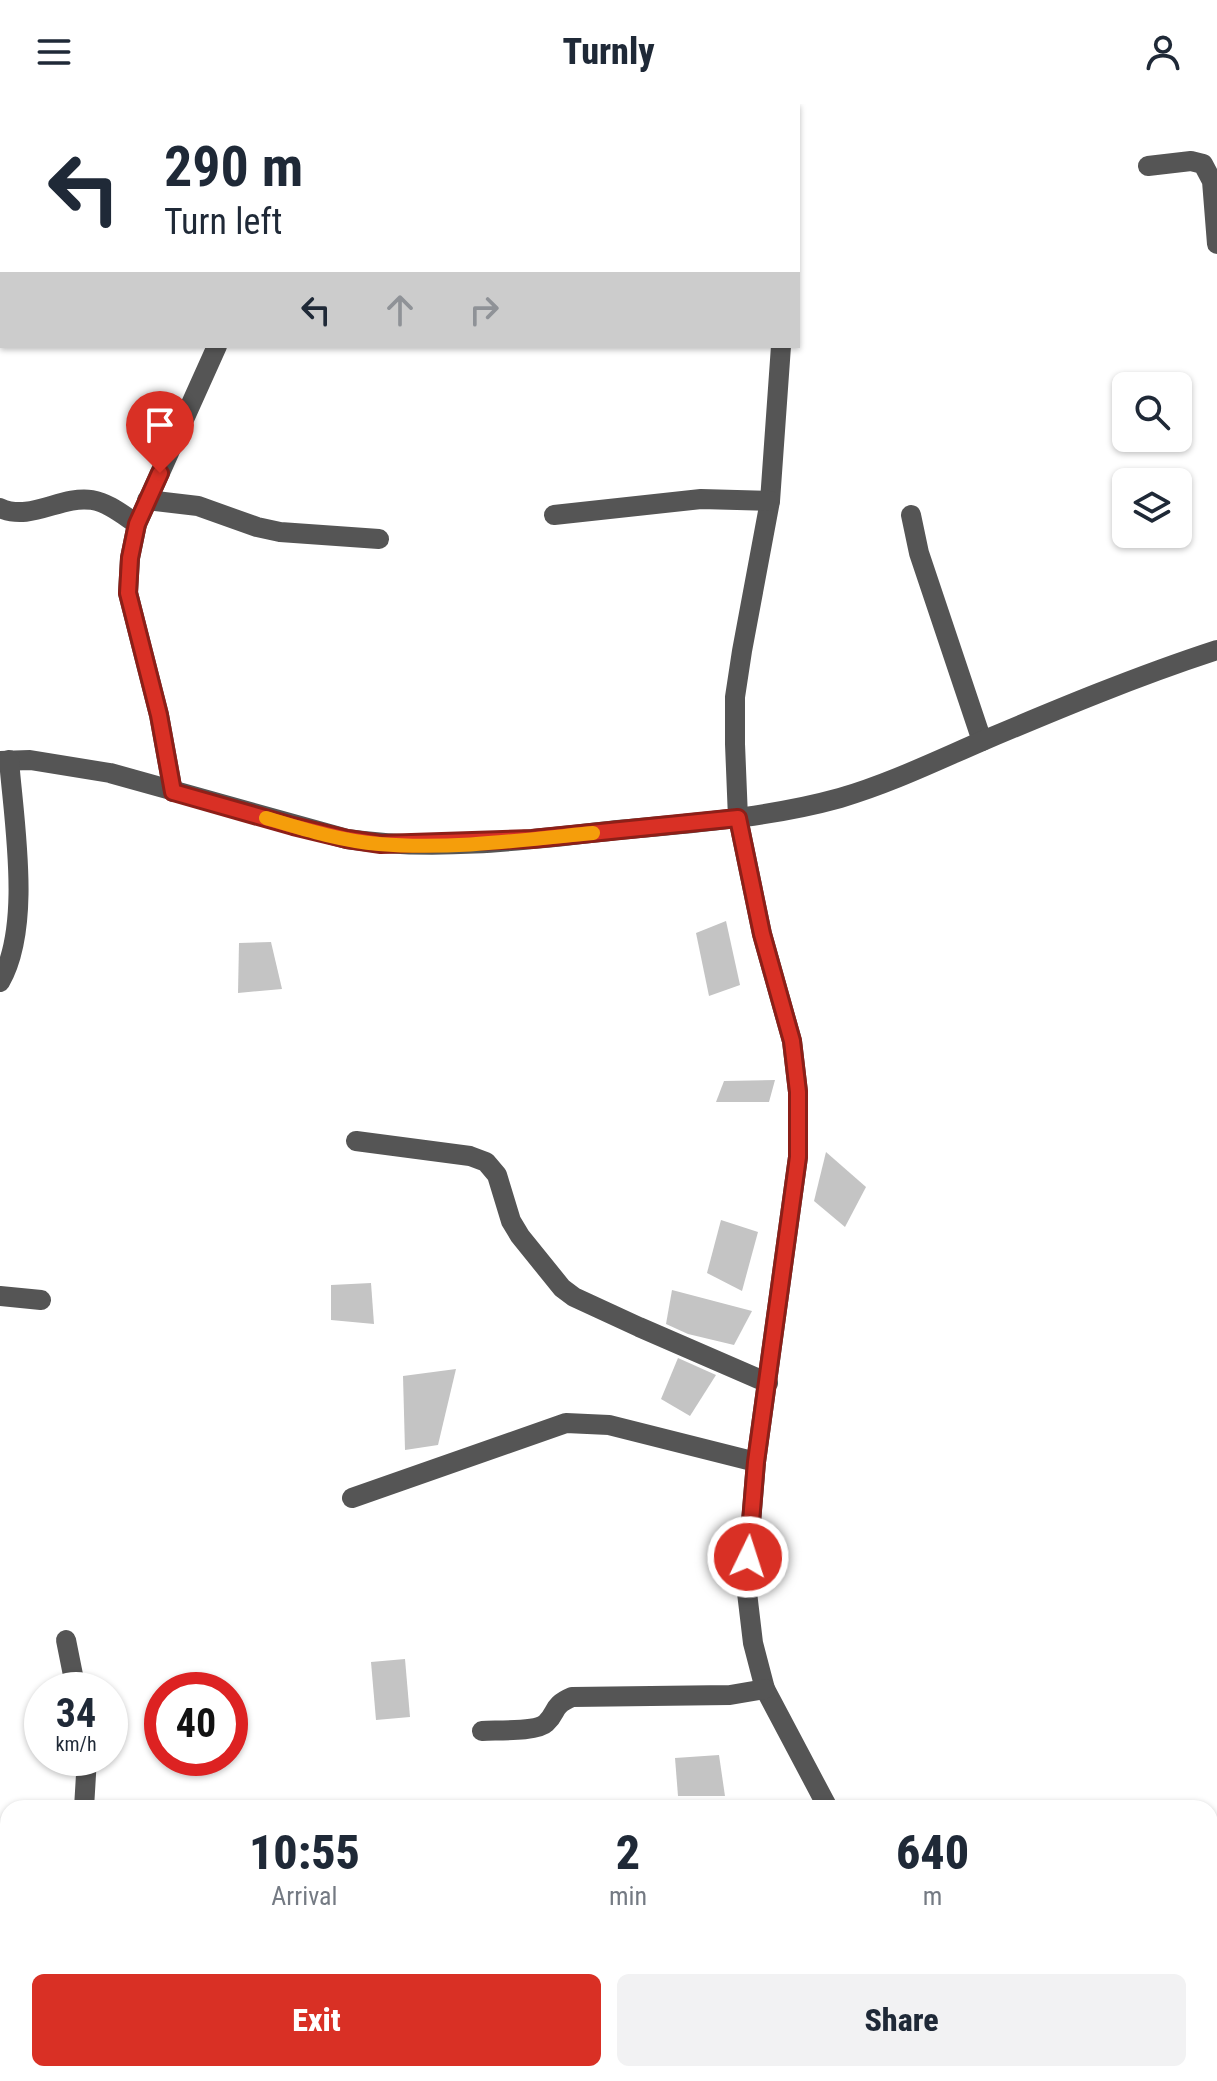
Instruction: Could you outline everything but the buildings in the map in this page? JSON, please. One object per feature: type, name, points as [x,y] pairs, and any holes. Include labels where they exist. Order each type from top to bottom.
[{"type":"street","points":[[1148,166],[1191,161],[1203,164],[1212,181],[1217,244]]},
{"type":"street","points":[[173,792],[159,715],[128,593],[130,558],[137,524],[216,348]]},
{"type":"street","points":[[781,348],[770,501],[735,697],[738,818],[762,934],[792,1041],[798,1092],[798,1157],[756,1462],[746,1584],[753,1643],[765,1689],[823,1800]]},
{"type":"street","points":[[0,508],[19,513],[83,499],[96,501],[137,524]]},
{"type":"street","points":[[554,515],[701,499],[770,501]]},
{"type":"street","points":[[147,500],[198,506],[280,532],[379,539]]},
{"type":"street","points":[[911,515],[919,553],[982,741]]},
{"type":"street","points":[[0,982],[14,952],[19,905],[5,760],[30,760],[110,773],[306,829],[381,844],[532,839],[738,818],[838,798],[914,772],[982,741],[1217,650]]},
{"type":"street","points":[[356,1141],[470,1156],[486,1162],[497,1175],[511,1221],[520,1236],[562,1288],[574,1297],[639,1327],[768,1383]]},
{"type":"street","points":[[0,1296],[41,1300]]},
{"type":"street","points":[[352,1498],[566,1423],[609,1425],[756,1462]]},
{"type":"street","points":[[66,1640],[72,1672]]},
{"type":"street","points":[[482,1731],[535,1728],[546,1724],[561,1702],[572,1697],[730,1695],[765,1689]]},
{"type":"street","points":[[84,1800],[86,1776]]},
{"type":"slow traffic","points":[[266,818],[347,839],[381,844],[447,844],[593,833]]},
{"type":"route","points":[[160,473],[137,524],[130,558],[128,593],[159,715],[173,792],[293,826],[381,844],[532,839],[738,818],[762,934],[792,1041],[798,1092],[798,1157],[756,1462],[748,1557]]}]
